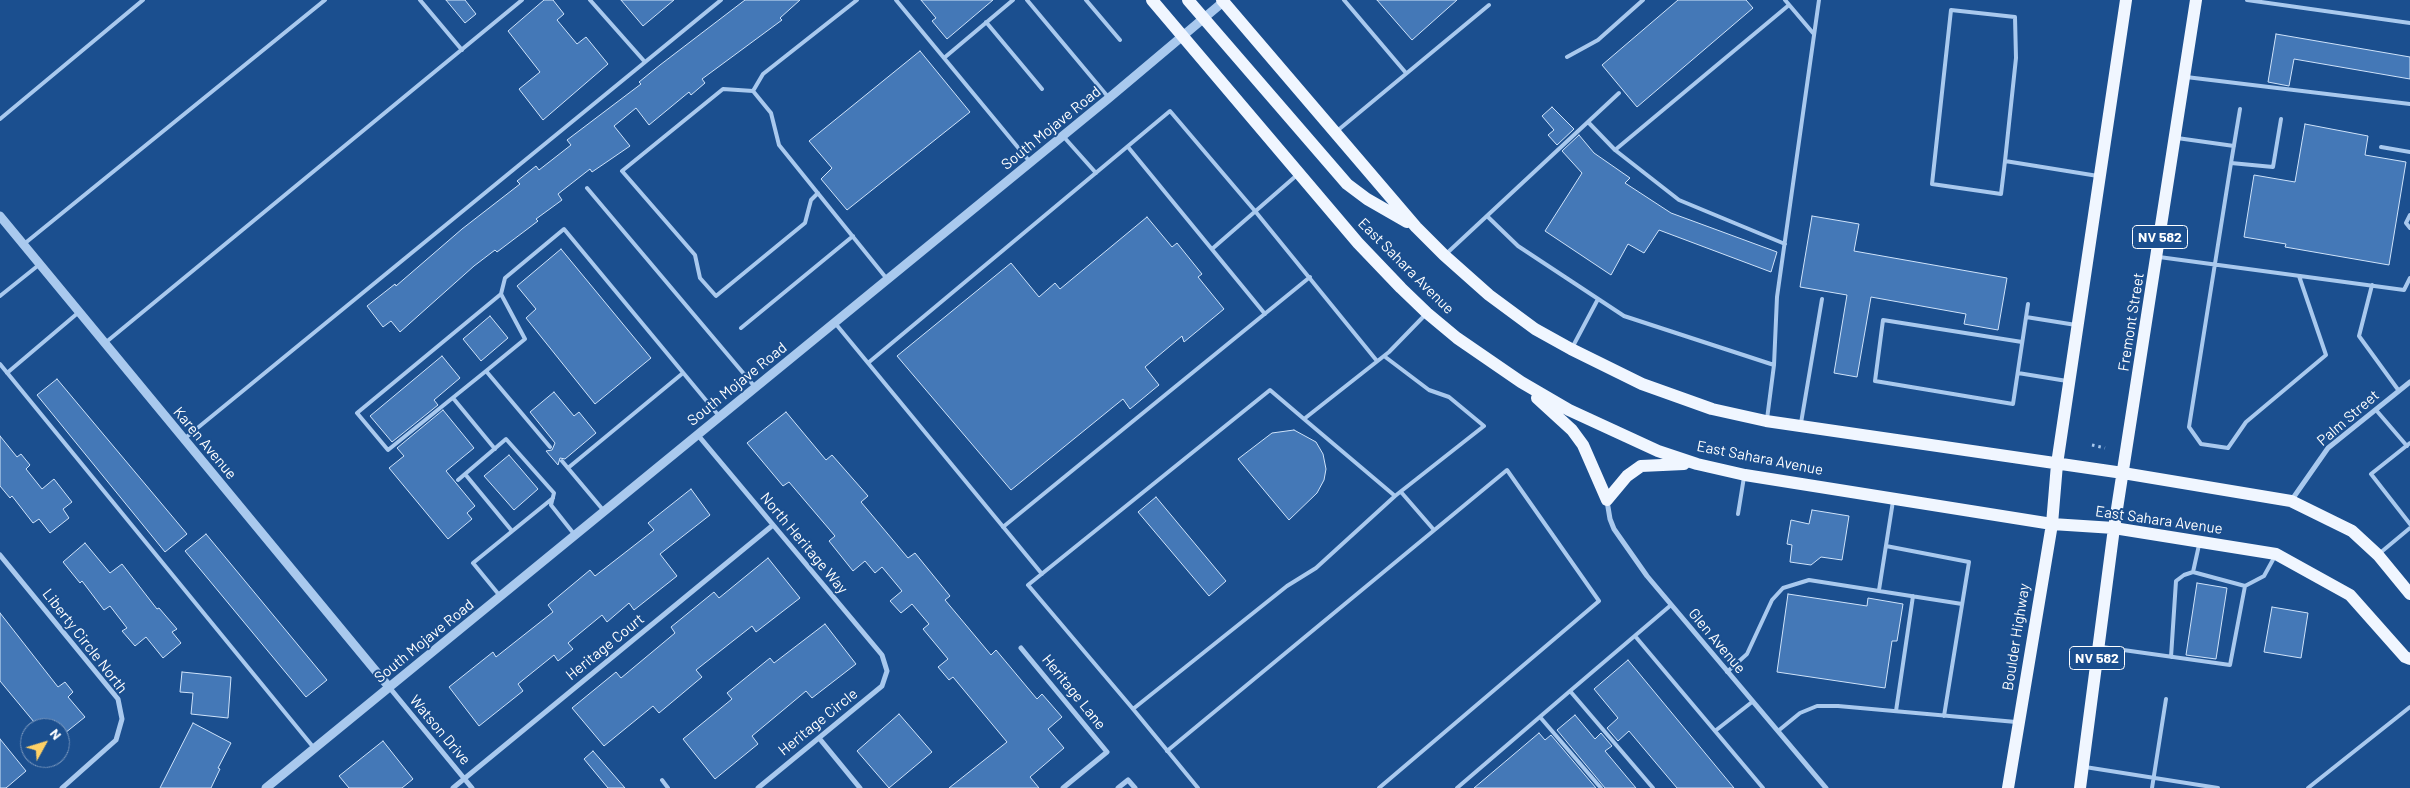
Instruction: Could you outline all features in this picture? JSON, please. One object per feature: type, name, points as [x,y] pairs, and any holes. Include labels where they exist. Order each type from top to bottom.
[{"type":"main road","name":"East Sahara Avenue","points":[[1152,0],[1376,263],[1427,314],[1457,338],[1521,382],[1569,410],[1623,436],[1697,464],[1745,475],[2052,524],[2114,528],[2200,540],[2276,554],[2350,595],[2405,657],[2410,659]]},
{"type":"main road","points":[[1188,0],[1347,184],[1367,199],[1416,227]]},
{"type":"main road","points":[[2057,464],[2126,0]]},
{"type":"main road","name":"Fremont Street","points":[[2114,528],[2196,0]]},
{"type":"main road","points":[[1223,1],[1416,227],[1444,255],[1488,295],[1536,329],[1642,384],[1712,409],[1766,421],[2123,474],[2291,502],[2352,531],[2378,554],[2410,594]]},
{"type":"main road","points":[[1521,382],[1577,436],[1589,454],[1607,500],[1627,476],[1641,466],[1667,463],[1697,464]]},
{"type":"main road","name":"Boulder Highway","points":[[2008,788],[2052,524],[2057,464]]},
{"type":"main road","name":"NV 582","points":[[2080,788],[2114,528]]},
{"type":"street","name":"South Mojave Road","points":[[266,788],[1109,98],[1223,1]]},
{"type":"street","name":"Karen Avenue","points":[[0,216],[388,687]]},
{"type":"street","name":"Palm Street","points":[[2291,502],[2328,448],[2410,382]]},
{"type":"street","name":"North Heritage Way","points":[[697,434],[882,655],[887,671]]},
{"type":"street","name":"Glen Avenue","points":[[1607,500],[1610,519],[1614,529],[1671,605],[1826,788]]},
{"type":"street","name":"Heritage Court","points":[[453,788],[773,525]]},
{"type":"street","name":"Liberty Circle North","points":[[0,555],[118,698],[122,719],[116,740],[62,788]]},
{"type":"street","name":"Heritage Lane","points":[[1021,648],[1107,752],[1063,788]]},
{"type":"street","name":"Heritage Circle","points":[[758,788],[882,686],[887,671]]},
{"type":"street","name":"Watson Drive","points":[[388,687],[472,788]]},
{"type":"street","points":[[819,738],[860,788]]},
{"type":"street","points":[[1118,788],[1128,780],[1135,788]]},
{"type":"lane","points":[[0,119],[143,0]]},
{"type":"lane","points":[[23,244],[325,0]]},
{"type":"lane","points":[[420,0],[462,50]]},
{"type":"lane","points":[[105,344],[522,0]]},
{"type":"lane","points":[[590,0],[645,62]]},
{"type":"lane","points":[[184,439],[721,0]]},
{"type":"lane","points":[[753,91],[764,74],[858,0]]},
{"type":"lane","points":[[896,0],[1030,162]]},
{"type":"lane","points":[[944,58],[1013,0]]},
{"type":"lane","points":[[1027,0],[1109,98]]},
{"type":"lane","points":[[1086,0],[1120,40]]},
{"type":"lane","points":[[1344,0],[1406,73]]},
{"type":"lane","points":[[1566,57],[1598,40],[1643,0]]},
{"type":"lane","points":[[1785,0],[1813,33]]},
{"type":"lane","points":[[1766,421],[1774,365],[1777,297],[1819,0]]},
{"type":"lane","points":[[2247,0],[2410,23]]},
{"type":"lane","points":[[1335,132],[1488,5]]},
{"type":"lane","points":[[1615,150],[1789,5]]},
{"type":"lane","points":[[1951,10],[2015,18],[2016,58],[2005,161],[2001,194],[1932,184],[1951,10]]},
{"type":"lane","points":[[986,22],[1042,89]]},
{"type":"lane","points":[[2185,76],[2410,104]]},
{"type":"lane","points":[[818,193],[811,200],[805,223],[716,296],[700,278],[695,255],[622,171],[723,89],[753,91],[771,114],[779,145],[853,236],[887,279]]},
{"type":"lane","points":[[1444,255],[1619,93]]},
{"type":"lane","points":[[2240,109],[2189,426],[2201,444],[2228,448],[2246,422],[2326,355],[2300,276]]},
{"type":"lane","points":[[868,364],[1170,111],[1310,277],[1377,361]]},
{"type":"lane","points":[[2231,162],[2273,168],[2281,119]]},
{"type":"lane","points":[[1588,122],[1615,150],[1679,200],[1785,244]]},
{"type":"lane","points":[[1062,136],[1096,173]]},
{"type":"lane","points":[[2175,138],[2234,146]]},
{"type":"lane","points":[[1128,147],[1265,314]]},
{"type":"lane","points":[[2382,147],[2410,152]]},
{"type":"lane","points":[[2005,161],[2100,176]]},
{"type":"lane","points":[[1212,249],[1299,174]]},
{"type":"lane","points":[[588,188],[755,387]]},
{"type":"lane","points":[[2410,215],[2406,223],[2410,228]]},
{"type":"lane","points":[[1487,216],[1518,246],[1624,316],[1774,365]]},
{"type":"lane","points":[[501,294],[525,339],[388,450],[357,413],[501,294],[505,278],[564,229],[719,416]]},
{"type":"lane","points":[[741,328],[853,236]]},
{"type":"lane","points":[[2157,256],[2404,290],[2410,278]]},
{"type":"lane","points":[[0,296],[40,264]]},
{"type":"lane","points":[[1003,527],[1310,277]]},
{"type":"lane","points":[[2372,285],[2359,336],[2399,391]]},
{"type":"lane","points":[[1572,349],[1598,299]]},
{"type":"lane","points":[[1800,427],[1822,299]]},
{"type":"lane","points":[[2022,342],[1883,320],[1875,381],[2013,404],[2028,304]]},
{"type":"lane","points":[[7,372],[79,312]]},
{"type":"lane","points":[[1304,419],[1384,356],[1427,314]]},
{"type":"lane","points":[[2026,317],[2078,325]]},
{"type":"lane","points":[[834,322],[1042,574]]},
{"type":"lane","points":[[1133,709],[1288,586],[1316,568],[1394,496],[1484,426],[1449,397],[1429,390],[1384,356]]},
{"type":"lane","points":[[0,364],[314,748]]},
{"type":"lane","points":[[486,371],[550,447]]},
{"type":"lane","points":[[568,468],[683,372]]},
{"type":"lane","points":[[2018,373],[2069,381]]},
{"type":"lane","points":[[1198,788],[1028,585],[1270,390],[1394,496]]},
{"type":"lane","points":[[453,398],[494,449]]},
{"type":"lane","points":[[2376,410],[2408,445],[2371,474],[2410,526],[2378,554]]},
{"type":"lane","points":[[458,480],[506,439],[554,493],[551,505],[575,535]]},
{"type":"lane","points":[[562,461],[604,511]]},
{"type":"lane","points":[[1167,750],[1507,470],[1599,601],[1379,788]]},
{"type":"lane","points":[[465,474],[512,531]]},
{"type":"lane","points":[[1738,514],[1745,475]]},
{"type":"lane","points":[[1401,492],[1434,530]]},
{"type":"lane","points":[[500,596],[473,563],[553,498]]},
{"type":"lane","points":[[1879,590],[1894,499]]},
{"type":"lane","points":[[2193,572],[2200,540]]},
{"type":"lane","points":[[1886,546],[1969,562],[1944,716]]},
{"type":"lane","points":[[2171,657],[2176,581],[2184,575],[2193,572],[2245,586],[2264,576],[2276,554]]},
{"type":"lane","points":[[1726,672],[1747,654],[1772,600],[1783,588],[1809,580],[1962,604]]},
{"type":"lane","points":[[2098,646],[2230,666],[2245,586]]},
{"type":"lane","points":[[1896,712],[1913,596]]},
{"type":"lane","points":[[1456,788],[1671,605]]},
{"type":"lane","points":[[1635,636],[1763,788]]},
{"type":"lane","points":[[1570,691],[1653,788]]},
{"type":"lane","points":[[2152,788],[2166,699]]},
{"type":"lane","points":[[1715,731],[1752,702]]},
{"type":"lane","points":[[1778,731],[1800,712],[1817,706],[2019,722]]},
{"type":"lane","points":[[2308,788],[2410,707]]},
{"type":"lane","points":[[1540,717],[1601,788]]},
{"type":"lane","points":[[2083,766],[2218,788]]},
{"type":"lane","points":[[662,780],[668,788]]},
{"type":"path","points":[[2092,445],[2105,448]]},
{"type":"building","points":[[446,0],[465,0],[476,14],[465,23]]},
{"type":"building","points":[[544,0],[553,0],[564,14],[557,20],[577,44],[586,37],[608,64],[543,120],[519,89],[540,72],[508,31]]},
{"type":"building","points":[[621,0],[674,0],[643,26]]},
{"type":"building","points":[[745,0],[800,0],[780,18],[782,20],[702,79],[705,83],[691,95],[689,92],[649,125],[636,108],[614,126],[630,146],[592,172],[590,169],[558,194],[562,200],[536,219],[538,221],[497,252],[495,250],[474,266],[400,332],[391,321],[383,327],[367,306],[395,284],[396,286],[462,229],[520,184],[517,181],[536,166],[539,170],[571,145],[567,140],[641,84],[639,82],[660,65]]},
{"type":"building","points":[[921,0],[993,0],[947,39],[932,21],[936,18]]},
{"type":"building","points":[[1377,0],[1457,0],[1412,40]]},
{"type":"building","points":[[1678,0],[1746,0],[1753,8],[1637,107],[1602,65]]},
{"type":"building","points":[[2276,34],[2410,57],[2410,79],[2294,59],[2289,86],[2268,82]]},
{"type":"building","points":[[920,51],[970,112],[847,210],[821,179],[832,168],[809,141]]},
{"type":"building","points":[[1552,107],[1574,129],[1557,145],[1548,135],[1554,130],[1542,116]]},
{"type":"building","points":[[2305,124],[2368,136],[2365,155],[2406,162],[2389,265],[2285,247],[2286,244],[2244,237],[2254,175],[2295,182]]},
{"type":"building","points":[[1579,135],[1594,153],[1630,178],[1625,183],[1671,213],[1777,252],[1771,272],[1659,230],[1644,253],[1628,244],[1611,275],[1545,231],[1582,173],[1562,151]]},
{"type":"building","points":[[1812,216],[1859,224],[1854,251],[2007,278],[1998,330],[1964,324],[1966,314],[1871,297],[1857,377],[1834,373],[1847,295],[1800,287]]},
{"type":"building","points":[[1147,217],[1172,247],[1177,243],[1202,274],[1198,277],[1224,309],[1184,342],[1182,336],[1145,367],[1159,385],[1130,409],[1123,399],[1011,490],[897,356],[1011,263],[1039,297],[1055,283],[1060,289]]},
{"type":"building","points":[[561,249],[651,358],[595,404],[526,318],[536,309],[517,286]]},
{"type":"building","points":[[490,316],[508,338],[481,361],[463,339]]},
{"type":"building","points":[[442,356],[460,378],[434,400],[438,405],[392,442],[370,416]]},
{"type":"building","points":[[57,379],[187,534],[165,552],[37,395]]},
{"type":"building","points":[[554,392],[574,416],[579,412],[596,433],[565,459],[560,458],[558,465],[546,451],[552,450],[555,443],[530,412]]},
{"type":"building","points":[[443,410],[474,448],[446,471],[475,506],[467,513],[472,519],[448,539],[389,468],[404,456],[397,448]]},
{"type":"building","points":[[786,412],[826,460],[832,455],[868,496],[861,502],[908,558],[915,553],[950,596],[945,600],[991,655],[996,650],[1037,699],[1042,694],[1062,717],[1048,729],[1064,748],[1030,777],[1039,788],[949,788],[1007,742],[953,677],[949,680],[938,667],[948,659],[923,629],[929,624],[912,604],[901,613],[890,601],[902,591],[882,567],[875,573],[865,561],[853,571],[829,541],[835,536],[789,482],[783,486],[747,443]]},
{"type":"building","points":[[1294,430],[1316,442],[1323,454],[1326,469],[1324,480],[1317,493],[1289,520],[1238,459],[1272,433]]},
{"type":"building","points":[[0,436],[17,457],[21,454],[30,465],[26,469],[42,489],[54,479],[72,502],[63,509],[69,518],[50,533],[39,519],[33,523],[12,496],[10,498],[0,486]]},
{"type":"building","points":[[509,455],[538,489],[514,510],[484,476]]},
{"type":"building","points":[[691,489],[710,515],[660,554],[677,576],[634,610],[629,603],[607,622],[602,615],[568,643],[573,649],[558,661],[554,655],[518,684],[523,691],[479,726],[449,687],[493,652],[496,657],[553,612],[548,605],[590,570],[595,576],[654,530],[648,523]]},
{"type":"building","points":[[1156,497],[1226,581],[1209,596],[1138,512]]},
{"type":"building","points":[[1812,510],[1849,516],[1842,560],[1821,557],[1811,565],[1790,562],[1792,545],[1787,544],[1791,520],[1809,524]]},
{"type":"building","points":[[206,534],[327,680],[306,697],[185,551]]},
{"type":"building","points":[[85,543],[110,573],[122,564],[157,609],[159,608],[177,629],[172,632],[181,643],[163,658],[146,637],[135,646],[122,631],[127,628],[110,606],[104,610],[82,581],[80,583],[63,562]]},
{"type":"building","points":[[768,558],[800,598],[756,632],[752,626],[696,670],[702,677],[659,713],[653,706],[604,746],[572,708],[616,672],[621,678],[675,633],[671,627],[714,592],[719,598]]},
{"type":"building","points":[[2197,583],[2227,588],[2216,659],[2186,655]]},
{"type":"building","points":[[1788,594],[1867,606],[1868,598],[1903,604],[1897,641],[1892,641],[1885,688],[1777,672]]},
{"type":"building","points":[[2272,607],[2308,613],[2301,658],[2264,652]]},
{"type":"building","points":[[0,613],[58,687],[65,682],[73,692],[68,697],[85,717],[70,729],[70,718],[31,718],[0,681]]},
{"type":"building","points":[[825,624],[856,664],[812,698],[806,691],[752,736],[758,744],[715,779],[683,739],[732,699],[727,693],[770,658],[774,663]]},
{"type":"building","points":[[1628,660],[1734,788],[1677,788],[1629,731],[1618,741],[1607,728],[1618,718],[1594,689]]},
{"type":"building","points":[[182,672],[231,677],[228,718],[191,714],[193,693],[180,692]]},
{"type":"building","points":[[899,714],[932,752],[889,788],[857,751]]},
{"type":"building","points":[[1575,715],[1595,739],[1601,733],[1612,746],[1605,751],[1636,788],[1605,788],[1557,730]]},
{"type":"building","points":[[193,723],[231,743],[218,768],[220,769],[211,788],[160,788]]},
{"type":"building","points":[[1539,733],[1545,740],[1551,735],[1596,788],[1474,788]]},
{"type":"building","points":[[0,739],[20,764],[20,768],[24,768],[26,771],[6,788],[0,788]]},
{"type":"building","points":[[383,741],[413,779],[402,788],[349,788],[339,776]]},
{"type":"building","points":[[593,751],[625,788],[608,788],[584,759]]}]
